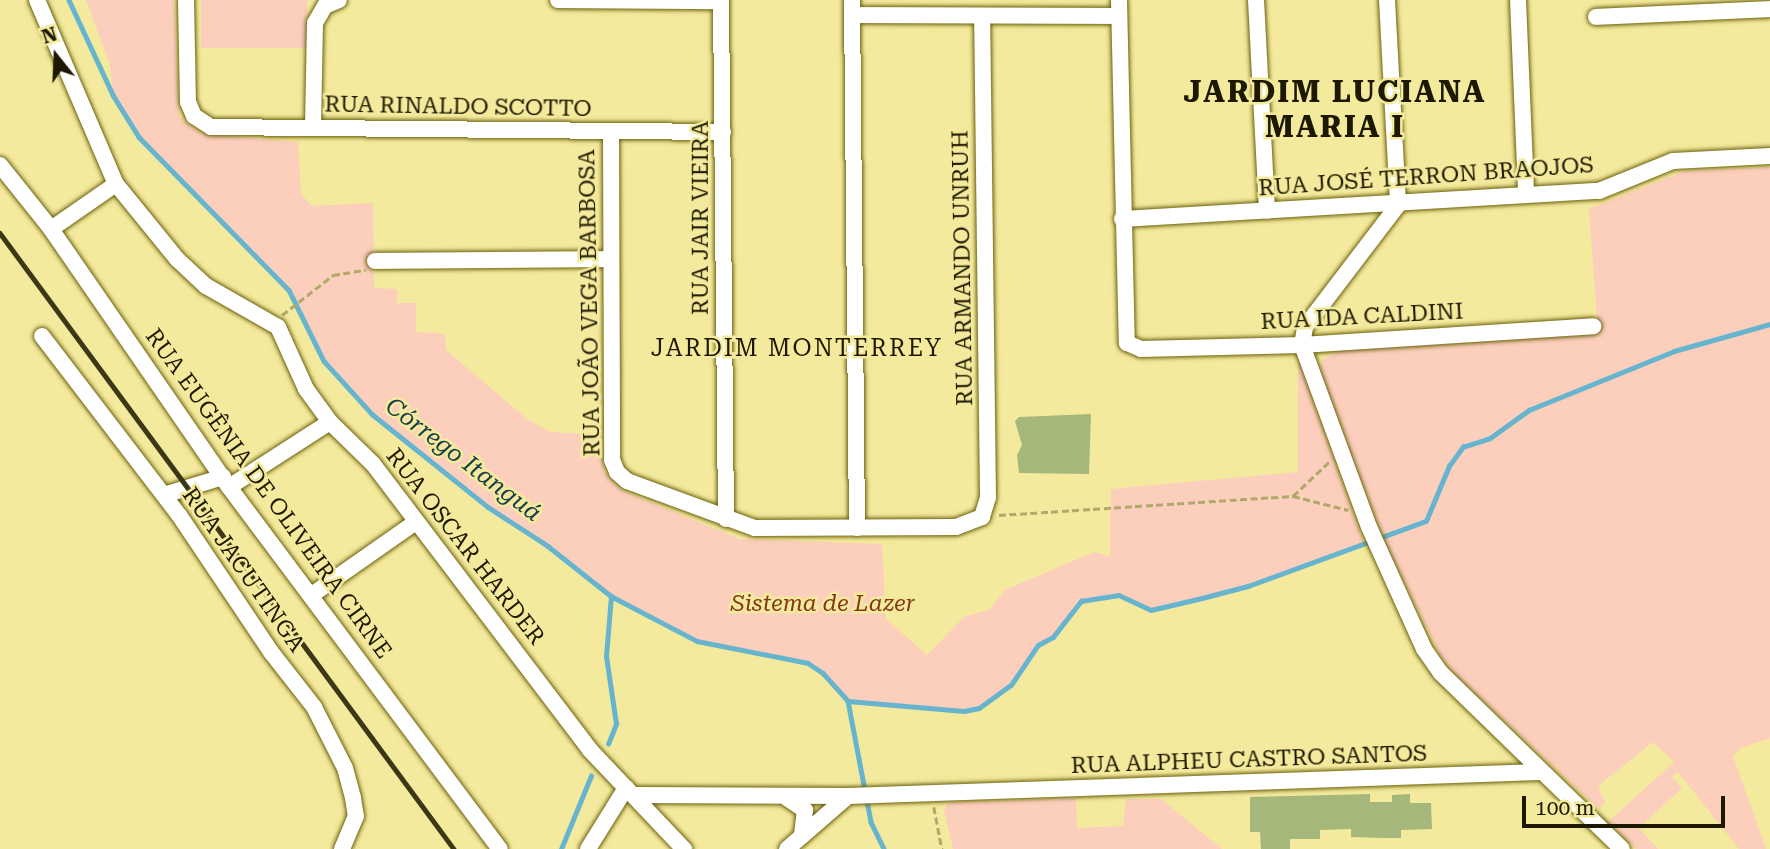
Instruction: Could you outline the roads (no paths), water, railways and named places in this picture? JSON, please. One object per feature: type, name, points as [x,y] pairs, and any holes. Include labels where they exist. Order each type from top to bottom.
[{"type":"street","name":"RUA OSCAR HARDER","points":[[37,0],[116,184],[177,259],[206,286],[278,327],[306,389],[330,422],[373,464],[590,750],[684,849]]},
{"type":"street","name":"RUA RINALDO SCOTTO","points":[[186,0],[188,102],[194,116],[211,127],[723,132]]},
{"type":"street","points":[[313,127],[315,23],[325,6],[339,0]]},
{"type":"street","points":[[558,0],[721,1]]},
{"type":"street","points":[[1256,0],[1267,211]]},
{"type":"street","points":[[1387,0],[1398,205],[1305,327],[1302,345],[1381,557],[1407,615],[1441,673],[1622,849]]},
{"type":"street","points":[[1518,0],[1526,194]]},
{"type":"street","name":"RUA JAIR VIEIRA","points":[[721,1],[726,519]]},
{"type":"street","points":[[726,519],[755,528],[858,528],[852,8],[982,17],[1119,8],[1122,219]]},
{"type":"street","points":[[1596,17],[1770,9]]},
{"type":"street","name":"RUA ARMANDO UNRUH","points":[[858,528],[956,527],[982,517],[988,497],[982,17]]},
{"type":"street","name":"RUA JOÃO VEGA BARBOSA","points":[[611,132],[609,259],[612,460],[617,472],[627,481],[726,519]]},
{"type":"street","name":"RUA JOSÉ TERRON BRAOJOS","points":[[1122,219],[1398,205],[1599,191],[1673,161],[1770,156]]},
{"type":"street","name":"RUA EUGÊNIA DE OLIVEIRA CIRNE","points":[[0,165],[51,229],[226,482],[313,594],[500,849]]},
{"type":"street","points":[[51,229],[116,184]]},
{"type":"street","name":"RUA IDA CALDINI","points":[[1122,219],[1123,330],[1127,343],[1135,348],[1302,345],[1593,326]]},
{"type":"street","points":[[375,261],[609,259]]},
{"type":"street","name":"RUA JACUTINGA","points":[[42,336],[163,495],[271,652],[314,707],[345,768],[353,798],[356,816],[342,849]]},
{"type":"street","points":[[163,495],[226,482],[330,422]]},
{"type":"street","points":[[313,594],[416,522]]},
{"type":"street","name":"RUA ALPHEU CASTRO SANTOS","points":[[778,797],[1540,772]]},
{"type":"street","points":[[588,849],[631,792]]},
{"type":"street","name":"RUA ALPHEU CASTRO SANTOS","points":[[631,792],[791,798],[806,810],[802,836]]},
{"type":"street","points":[[786,849],[850,796]]},
{"type":"waterway","name":"Córrego Itanguá","points":[[69,0],[113,95],[139,137],[289,290],[324,361],[372,414],[488,507],[548,546],[611,596],[697,641],[808,663],[823,673],[848,701],[871,822],[884,849]]},
{"type":"waterway","points":[[848,701],[964,711],[979,708],[1011,685],[1038,645],[1053,637],[1081,601],[1119,595],[1151,610],[1248,586],[1426,521],[1449,466],[1463,447],[1490,438],[1529,410],[1674,351],[1770,324]]},
{"type":"waterway","points":[[608,744],[616,724],[606,656],[611,596]]},
{"type":"waterway","points":[[561,849],[591,776]]},
{"type":"railway","points":[[0,233],[454,849]]},
{"type":"district","name":"JARDIM LUCIANA MARIA I","points":[[1335,109]]},
{"type":"district","name":"JARDIM MONTERREY","points":[[797,349]]},
{"type":"park label","name":"Sistema de Lazer","points":[[823,604]]}]
